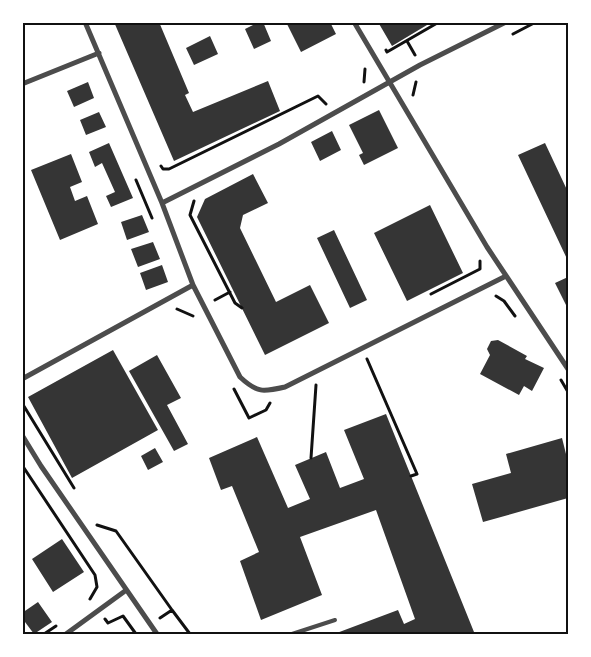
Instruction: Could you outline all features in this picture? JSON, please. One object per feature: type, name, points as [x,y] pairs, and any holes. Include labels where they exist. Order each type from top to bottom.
[{"type":"street","points":[[85,22],[162,203],[193,285],[240,377],[251,388],[266,392],[285,387],[506,276]]},
{"type":"street","points":[[354,22],[488,247],[568,369]]},
{"type":"street","points":[[162,203],[279,144],[389,81],[506,22]]},
{"type":"street","points":[[22,84],[99,53]]},
{"type":"street","points":[[22,379],[193,285]]},
{"type":"street","points":[[22,435],[125,590],[157,634]]},
{"type":"street","points":[[66,634],[125,590]]},
{"type":"lane","points":[[292,634],[335,620]]},
{"type":"path","points":[[384,47],[388,52],[439,22]]},
{"type":"path","points":[[511,35],[536,22]]},
{"type":"path","points":[[358,88],[363,84],[366,74],[365,66]]},
{"type":"path","points":[[417,102],[412,93],[416,82],[421,79]]},
{"type":"path","points":[[158,163],[164,169],[169,169],[318,96],[329,106]]},
{"type":"path","points":[[134,174],[152,219]]},
{"type":"path","points":[[195,198],[190,215],[236,304],[242,308]]},
{"type":"path","points":[[431,294],[480,269],[481,262],[476,253],[488,247]]},
{"type":"path","points":[[439,285],[441,290]]},
{"type":"path","points":[[365,356],[417,474],[411,476]]},
{"type":"path","points":[[311,458],[316,380]]},
{"type":"path","points":[[23,403],[77,492]]},
{"type":"path","points":[[22,465],[95,575],[97,587],[90,599]]},
{"type":"path","points":[[92,517],[96,525],[116,531],[190,634]]},
{"type":"path","points":[[108,623],[122,616],[137,634],[172,610]]},
{"type":"building","points":[[114,22],[159,22],[189,93],[185,95],[193,112],[268,81],[280,111],[174,161]]},
{"type":"building","points":[[263,22],[271,41],[254,49],[245,29]]},
{"type":"building","points":[[286,22],[330,22],[336,34],[301,52]]},
{"type":"building","points":[[378,22],[432,22],[392,46]]},
{"type":"building","points":[[210,36],[218,54],[194,65],[186,48]]},
{"type":"building","points":[[88,82],[94,98],[74,107],[67,91]]},
{"type":"building","points":[[379,110],[398,148],[364,165],[359,155],[363,153],[349,125]]},
{"type":"building","points":[[99,112],[106,127],[86,135],[80,120]]},
{"type":"building","points":[[332,131],[341,150],[320,161],[311,142]]},
{"type":"building","points":[[109,143],[133,198],[111,207],[106,196],[115,192],[102,163],[95,167],[89,152]]},
{"type":"building","points":[[545,143],[568,192],[568,261],[518,155]]},
{"type":"building","points":[[71,154],[82,182],[70,187],[75,201],[87,196],[98,224],[60,240],[31,170]]},
{"type":"building","points":[[253,174],[268,203],[243,215],[240,228],[276,302],[310,285],[329,323],[265,355],[197,217],[205,199]]},
{"type":"building","points":[[430,205],[463,273],[407,301],[374,233]]},
{"type":"building","points":[[142,215],[149,232],[127,240],[121,222]]},
{"type":"building","points":[[334,230],[367,300],[350,308],[317,238]]},
{"type":"building","points":[[153,242],[160,259],[138,267],[131,249]]},
{"type":"building","points":[[162,265],[168,282],[146,290],[140,273]]},
{"type":"building","points":[[568,277],[568,306],[567,307],[555,283]]},
{"type":"building","points":[[498,340],[527,356],[525,359],[544,368],[532,391],[524,386],[519,395],[480,374],[490,355],[487,349],[491,341]]},
{"type":"building","points":[[113,350],[158,430],[72,478],[28,397]]},
{"type":"building","points":[[157,355],[181,398],[167,405],[188,444],[174,451],[129,371]]},
{"type":"building","points":[[386,414],[474,632],[469,634],[334,634],[398,610],[404,624],[415,619],[376,510],[300,537],[322,595],[261,620],[240,561],[259,552],[232,486],[221,490],[209,458],[257,437],[288,508],[310,499],[295,465],[326,452],[340,488],[364,479],[344,430]]},
{"type":"building","points":[[562,438],[568,462],[568,498],[483,522],[472,484],[511,473],[506,454]]},
{"type":"building","points":[[155,448],[163,462],[148,470],[141,456]]},
{"type":"building","points":[[62,539],[84,572],[53,592],[32,559]]},
{"type":"building","points":[[38,602],[52,622],[34,634],[22,618],[22,613]]}]
